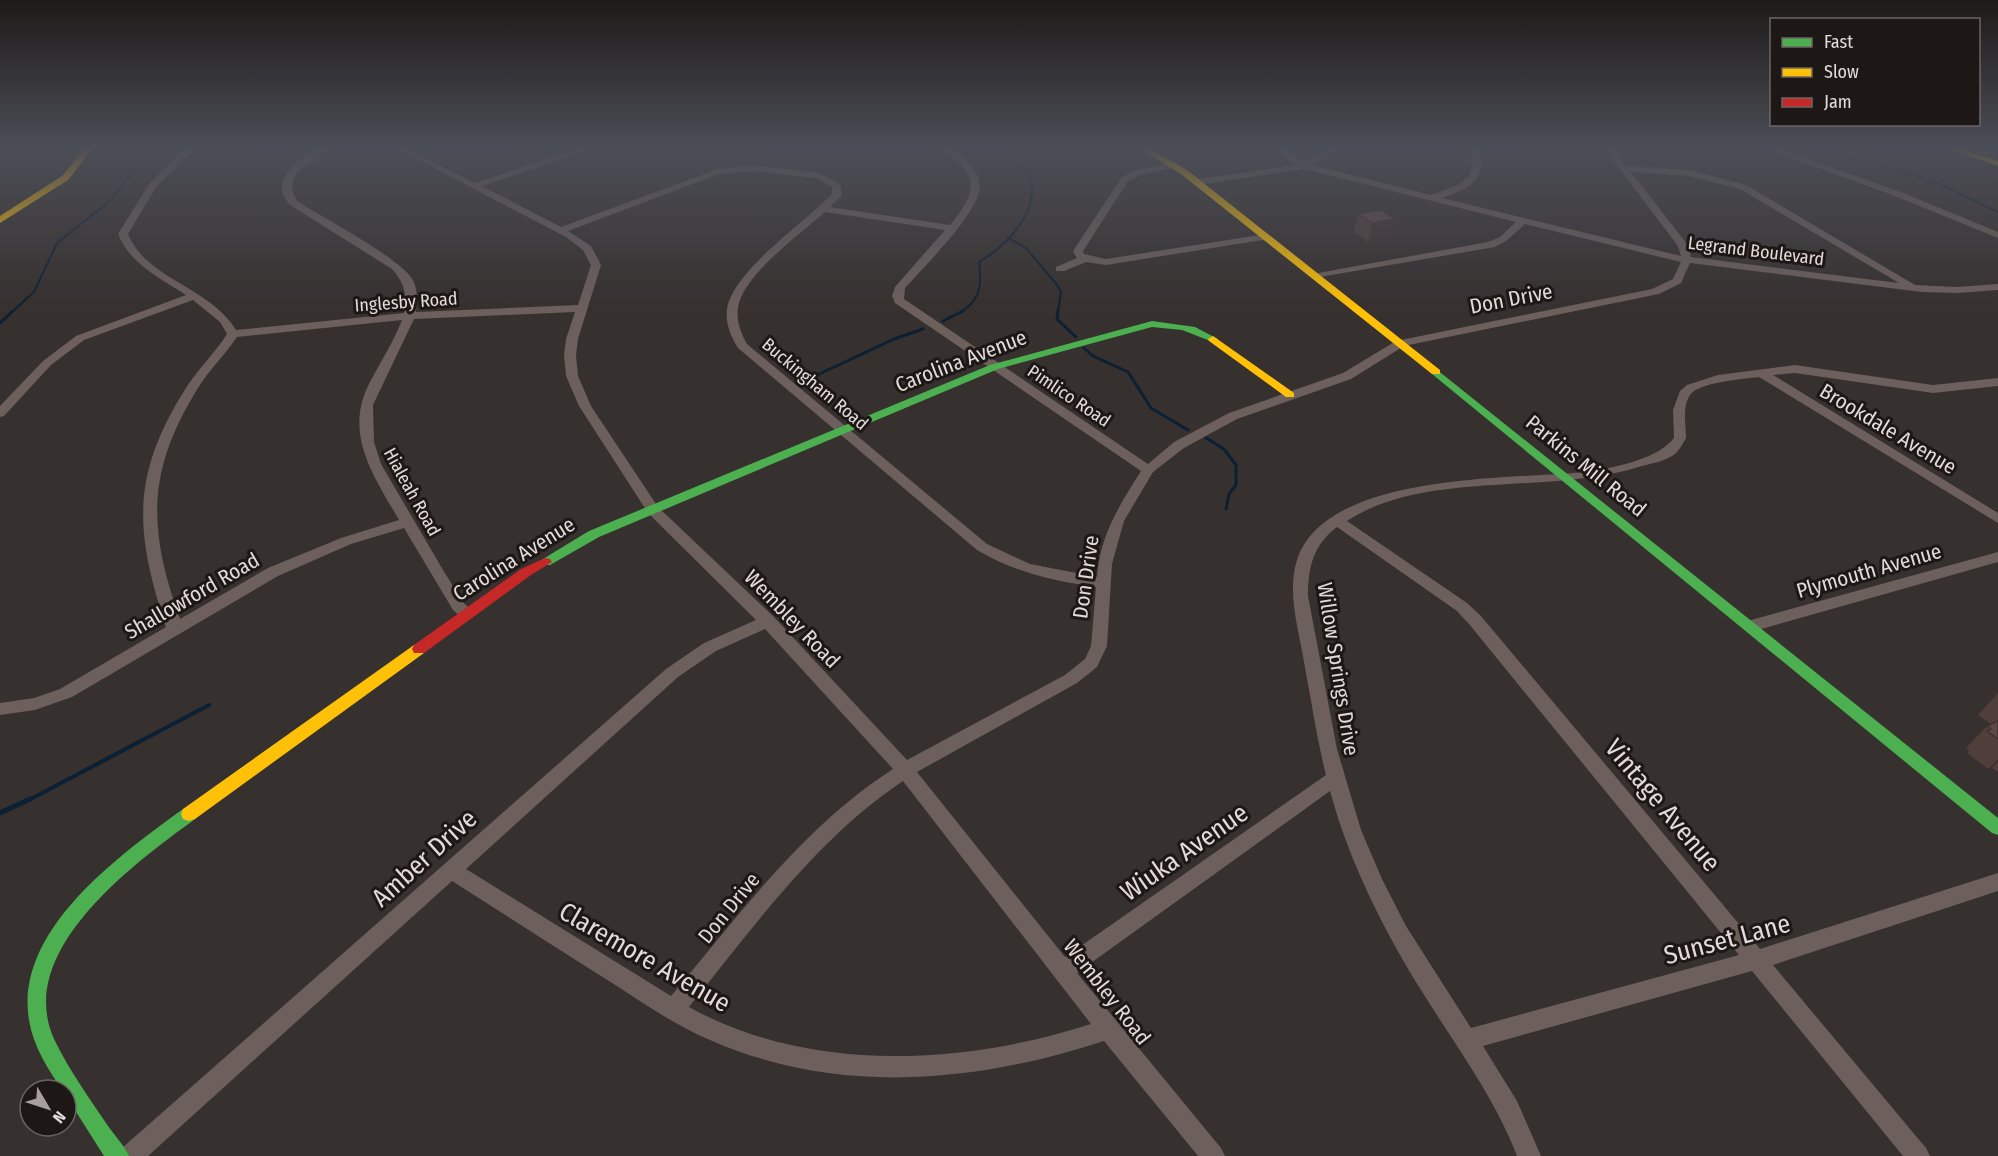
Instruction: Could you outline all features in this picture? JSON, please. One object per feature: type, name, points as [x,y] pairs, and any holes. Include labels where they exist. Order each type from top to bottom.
[{"type":"street","points":[[0,220],[29,201]]},
{"type":"street","points":[[142,201],[123,234],[126,245],[132,252],[218,312],[233,334],[190,390],[162,451],[151,493],[150,539],[164,597],[175,629]]},
{"type":"street","name":"Hialeah Road","points":[[291,201],[404,274],[412,288],[414,302],[411,316],[379,371],[368,402],[365,426],[367,447],[374,464],[436,572],[458,606],[467,614]]},
{"type":"street","name":"Wembley Road","points":[[503,201],[561,231],[587,248],[596,265],[570,355],[576,388],[606,440],[653,510],[768,621],[905,770],[1108,1029],[1213,1156]]},
{"type":"street","name":"Buckingham Road","points":[[561,231],[640,201]]},
{"type":"street","name":"Buckingham Road","points":[[831,201],[745,282],[735,299],[732,320],[737,338],[753,357],[982,547],[1001,559],[1032,571],[1102,583]]},
{"type":"street","name":"Pimlico Road","points":[[973,201],[900,287],[897,296],[905,308],[1148,470]]},
{"type":"street","points":[[1084,259],[1078,251],[1111,201]]},
{"type":"street","name":"Parkins Mill Road","points":[[1221,201],[1318,276],[1998,828]]},
{"type":"street","name":"Legrand Boulevard","points":[[1443,201],[1522,222],[1687,260],[1912,287],[1957,290],[1998,287]]},
{"type":"street","points":[[1650,201],[1683,246],[1687,260]]},
{"type":"street","points":[[1767,201],[1912,287]]},
{"type":"street","points":[[1913,201],[1998,235]]},
{"type":"street","points":[[824,209],[952,228]]},
{"type":"street","points":[[1318,276],[1491,244],[1503,239],[1522,222]]},
{"type":"street","points":[[1060,269],[1084,259],[1106,262],[1266,237]]},
{"type":"street","name":"Don Drive","points":[[673,1010],[770,891],[815,841],[880,785],[1083,671],[1091,663],[1099,646],[1102,583],[1110,540],[1117,521],[1148,470],[1179,446],[1213,425],[1347,376],[1400,343],[1655,292],[1677,281],[1687,260]]},
{"type":"street","points":[[0,413],[47,363],[80,338],[193,296]]},
{"type":"street","name":"Inglesby Road","points":[[233,334],[411,316],[582,308]]},
{"type":"street","name":"Carolina Avenue","points":[[118,1156],[52,1057],[42,1035],[37,1001],[39,987],[51,955],[67,925],[97,887],[137,852],[467,614],[567,547],[994,367],[1152,324],[1177,323],[1204,333],[1290,395]]},
{"type":"street","name":"Willow Springs Drive","points":[[1529,1156],[1490,1074],[1428,982],[1393,922],[1367,869],[1335,778],[1303,612],[1300,583],[1305,552],[1336,520],[1368,504],[1433,489],[1586,476],[1664,455],[1680,438],[1679,410],[1684,394],[1691,388],[1710,381],[1759,372],[1810,369],[1933,389],[1998,382]]},
{"type":"street","name":"Brookdale Avenue","points":[[1759,372],[1998,519]]},
{"type":"street","name":"Vintage Avenue","points":[[1336,520],[1462,607],[1475,620],[1918,1156]]},
{"type":"street","name":"Shallowford Road","points":[[0,710],[35,704],[66,693],[283,568],[346,541],[407,522]]},
{"type":"street","name":"Plymouth Avenue","points":[[1751,626],[1998,557]]},
{"type":"street","name":"Amber Drive","points":[[130,1156],[672,673],[710,647],[768,621]]},
{"type":"street","name":"Wiuka Avenue","points":[[1064,970],[1335,778]]},
{"type":"street","name":"Claremore Avenue","points":[[451,870],[673,1010],[718,1033],[761,1047],[815,1059],[885,1067],[953,1065],[1029,1055],[1108,1029]]},
{"type":"street","name":"Sunset Lane","points":[[1468,1040],[1757,960],[1998,882]]},
{"type":"building","points":[[1381,210],[1394,219],[1372,223],[1358,214]]},
{"type":"building","points":[[1998,721],[1998,739],[1987,731],[1991,729],[1987,726]]},
{"type":"waterway","points":[[12,312],[34,292],[57,243],[110,201]]},
{"type":"waterway","points":[[961,312],[973,302],[979,291],[979,262],[1011,236],[1027,212],[1030,201]]},
{"type":"waterway","points":[[1975,201],[1998,212]]},
{"type":"waterway","points":[[1010,239],[1026,248],[1058,286],[1061,292],[1058,312]]},
{"type":"waterway","points":[[0,323],[13,311]]},
{"type":"waterway","points":[[1058,311],[1057,319],[1076,337]]},
{"type":"waterway","points":[[943,321],[961,312]]},
{"type":"waterway","points":[[815,376],[894,339],[923,329]]},
{"type":"waterway","points":[[1084,348],[1093,356],[1128,372],[1151,408],[1188,430]]},
{"type":"waterway","points":[[1206,438],[1224,449],[1236,465],[1236,485],[1229,494],[1226,509]]},
{"type":"waterway","points":[[27,801],[209,705]]},
{"type":"waterway","points":[[0,813],[30,799]]},
{"type":"traffic: fast","points":[[545,562],[594,534],[994,367],[1152,324],[1184,327],[1213,339]]},
{"type":"traffic: fast","points":[[1436,372],[1998,828]]},
{"type":"traffic: fast","points":[[118,1156],[96,1126],[48,1049],[38,1018],[38,987],[47,956],[64,927],[86,900],[139,852],[189,814]]},
{"type":"traffic: slow","points":[[0,220],[29,201]]},
{"type":"traffic: slow","points":[[1220,201],[1436,372]]},
{"type":"traffic: slow","points":[[1213,339],[1290,395]]},
{"type":"traffic: slow","points":[[189,814],[419,649]]},
{"type":"traffic: jam","points":[[419,649],[526,572],[545,562]]}]
